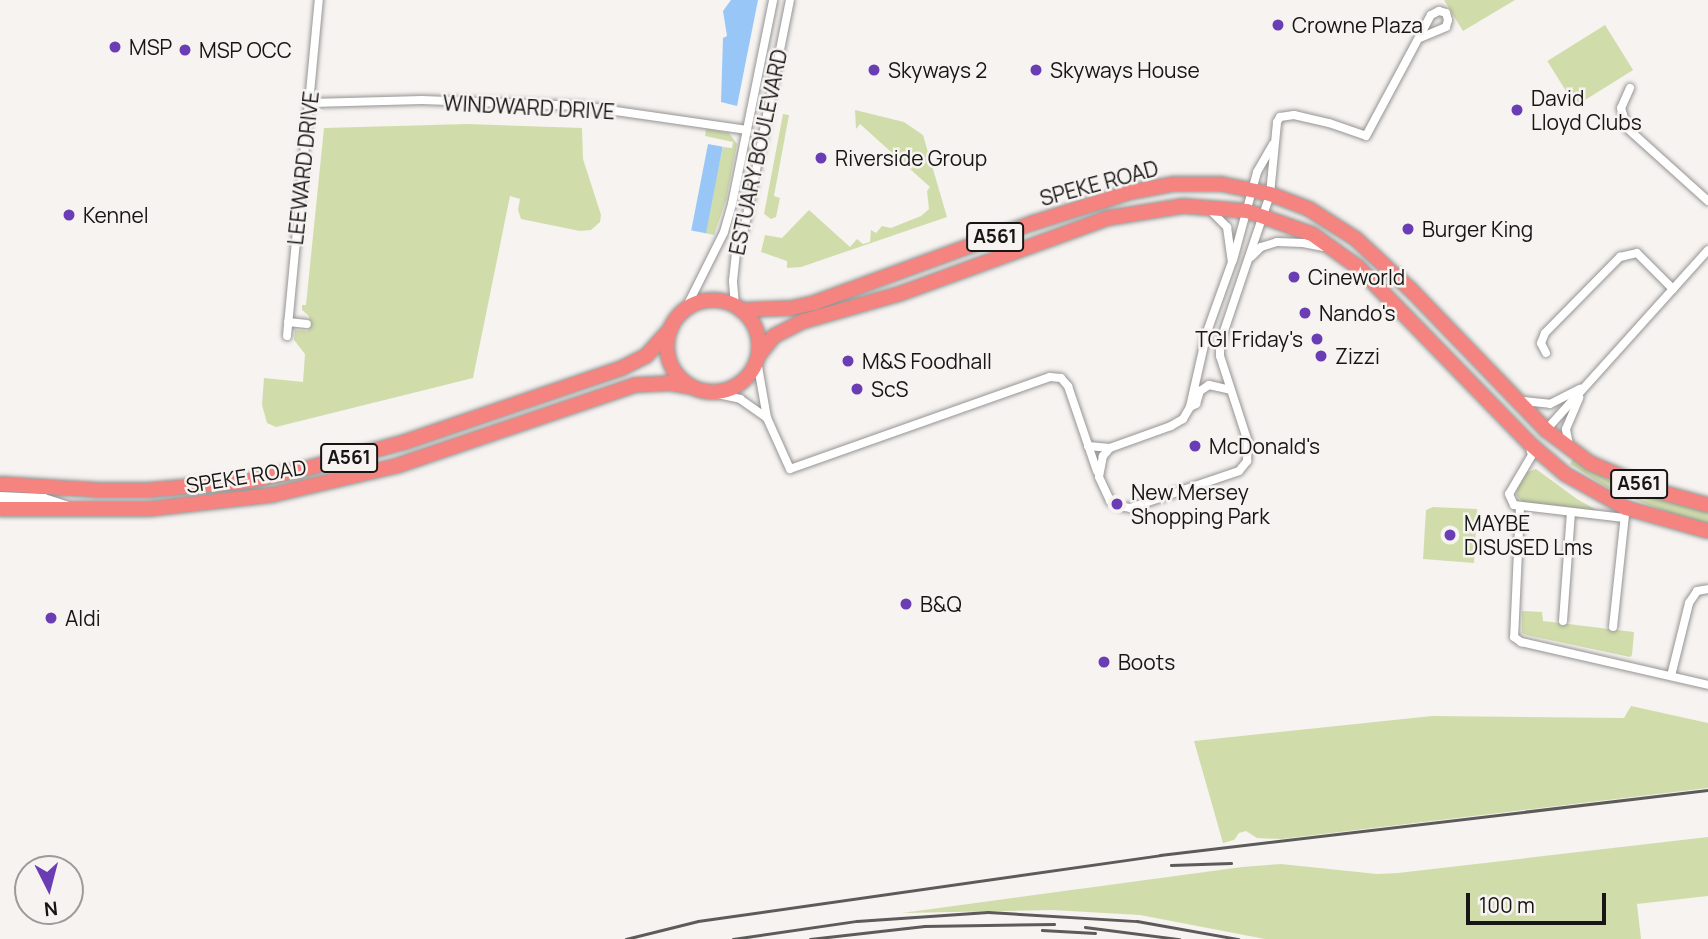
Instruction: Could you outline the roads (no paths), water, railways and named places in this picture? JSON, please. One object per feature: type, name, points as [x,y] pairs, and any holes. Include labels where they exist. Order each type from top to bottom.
[{"type":"highway","name":"SPEKE ROAD","points":[[738,307],[791,308],[814,303],[1033,223],[1131,192],[1174,184],[1233,186],[1270,194],[1309,209],[1356,239],[1410,289],[1546,430],[1590,463],[1653,490],[1708,505]]},
{"type":"highway","name":"SPEKE ROAD","points":[[758,358],[774,336],[804,321],[899,294],[1108,218],[1149,209],[1205,206],[1247,211],[1312,234],[1358,267],[1396,303],[1529,443],[1565,474],[1625,513],[1708,531]]},
{"type":"highway","name":"A561","points":[[671,328],[685,310],[709,300],[738,307]]},
{"type":"highway","points":[[738,307],[757,330],[758,358]]},
{"type":"highway","name":"SPEKE ROAD","points":[[0,484],[98,490],[193,487],[261,478],[363,454],[622,368],[646,356],[671,328]]},
{"type":"highway","points":[[671,328],[668,355],[673,368],[692,387]]},
{"type":"highway","name":"A561","points":[[692,387],[708,392],[723,391],[738,385],[750,375],[758,358]]},
{"type":"highway","name":"SPEKE ROAD","points":[[0,509],[80,511],[232,502],[368,473],[624,387],[669,383],[692,387]]},
{"type":"highway","points":[[1529,443],[1546,430]]},
{"type":"highway","points":[[363,454],[368,473]]},
{"type":"highway","points":[[0,516],[38,516],[80,511]]},
{"type":"street","name":"LEEWARD DRIVE","points":[[287,336],[319,0]]},
{"type":"street","name":"ESTUARY BOULEVARD","points":[[685,310],[724,232],[773,0]]},
{"type":"street","name":"ESTUARY BOULEVARD","points":[[738,307],[736,253],[745,225],[790,0]]},
{"type":"street","points":[[758,358],[767,418],[790,469],[1050,377],[1061,378],[1068,386],[1110,501],[1130,508],[1239,471],[1247,461],[1248,442],[1220,356],[1220,343],[1270,194],[1277,122],[1286,116],[1329,123],[1366,136],[1420,38]]},
{"type":"street","points":[[1630,88],[1621,108],[1627,128],[1708,201]]},
{"type":"street","name":"WINDWARD DRIVE","points":[[311,103],[422,100],[581,106],[747,130]]},
{"type":"street","points":[[1088,446],[1110,448],[1183,419],[1190,407],[1207,332],[1232,262],[1257,172],[1274,141]]},
{"type":"street","points":[[1233,186],[1246,183],[1257,172]]},
{"type":"street","points":[[1205,206],[1227,227],[1232,262]]},
{"type":"street","points":[[1247,262],[1261,247],[1277,242],[1303,243],[1333,250]]},
{"type":"street","points":[[1546,430],[1708,250]]},
{"type":"street","points":[[1546,353],[1541,343],[1545,333],[1620,257],[1637,253],[1673,289]]},
{"type":"street","points":[[288,322],[307,324]]},
{"type":"street","points":[[1190,407],[1196,404],[1200,391],[1209,385],[1230,390]]},
{"type":"street","points":[[1514,397],[1529,404],[1550,404],[1586,386]]},
{"type":"street","points":[[1569,447],[1566,429],[1586,386]]},
{"type":"street","points":[[708,392],[740,399],[767,418]]},
{"type":"street","points":[[1529,443],[1532,456],[1510,494],[1514,505],[1520,507],[1514,637],[1521,642],[1708,685]]},
{"type":"street","points":[[1099,477],[1099,464],[1110,448]]},
{"type":"street","points":[[0,497],[44,499],[80,511]]},
{"type":"street","name":"SPEKE ROAD","points":[[1520,507],[1625,513]]},
{"type":"street","points":[[1563,621],[1571,512]]},
{"type":"street","points":[[1614,627],[1625,513]]},
{"type":"street","points":[[1671,676],[1689,603],[1697,591],[1708,589]]},
{"type":"water","points":[[731,0],[758,0],[737,106],[721,102],[723,38],[727,36],[723,11]]},
{"type":"water","points":[[708,144],[723,147],[706,233],[691,230]]},
{"type":"railway","points":[[626,939],[698,921],[1160,855],[1708,790]]},
{"type":"railway","points":[[1171,865],[1231,863]]},
{"type":"railway","points":[[733,939],[857,921],[988,912],[1137,921],[1238,939]]},
{"type":"railway","points":[[810,939],[924,926],[1054,924]]},
{"type":"railway","points":[[1085,927],[1179,939]]},
{"type":"railway","points":[[1042,930],[1095,933]]},
{"type":"place","name":"Crowne Plaza","points":[[1278,25]]},
{"type":"place","name":"MSP","points":[[115,47]]},
{"type":"place","name":"MSP OCC","points":[[185,50]]},
{"type":"place","name":"Skyways 2","points":[[874,70]]},
{"type":"place","name":"Skyways House","points":[[1036,70]]},
{"type":"place","name":"David Lloyd Clubs","points":[[1517,110]]},
{"type":"place","name":"Riverside Group","points":[[821,158]]},
{"type":"place","name":"Kennel","points":[[69,215]]},
{"type":"place","name":"Burger King","points":[[1408,229]]},
{"type":"place","name":"Cineworld","points":[[1294,277]]},
{"type":"place","name":"Nando's","points":[[1305,313]]},
{"type":"place","name":"TGI Friday's","points":[[1317,339]]},
{"type":"place","name":"Zizzi","points":[[1321,356]]},
{"type":"place","name":"M&S Foodhall","points":[[848,361]]},
{"type":"place","name":"ScS","points":[[857,389]]},
{"type":"place","name":"McDonald's","points":[[1195,446]]},
{"type":"place","name":"New Mersey Shopping Park","points":[[1117,504]]},
{"type":"place","name":"MAYBE DISUSED Lms","points":[[1450,535]]},
{"type":"place","name":"B&Q","points":[[906,604]]},
{"type":"place","name":"Aldi","points":[[51,618]]},
{"type":"place","name":"Boots","points":[[1104,662]]}]
